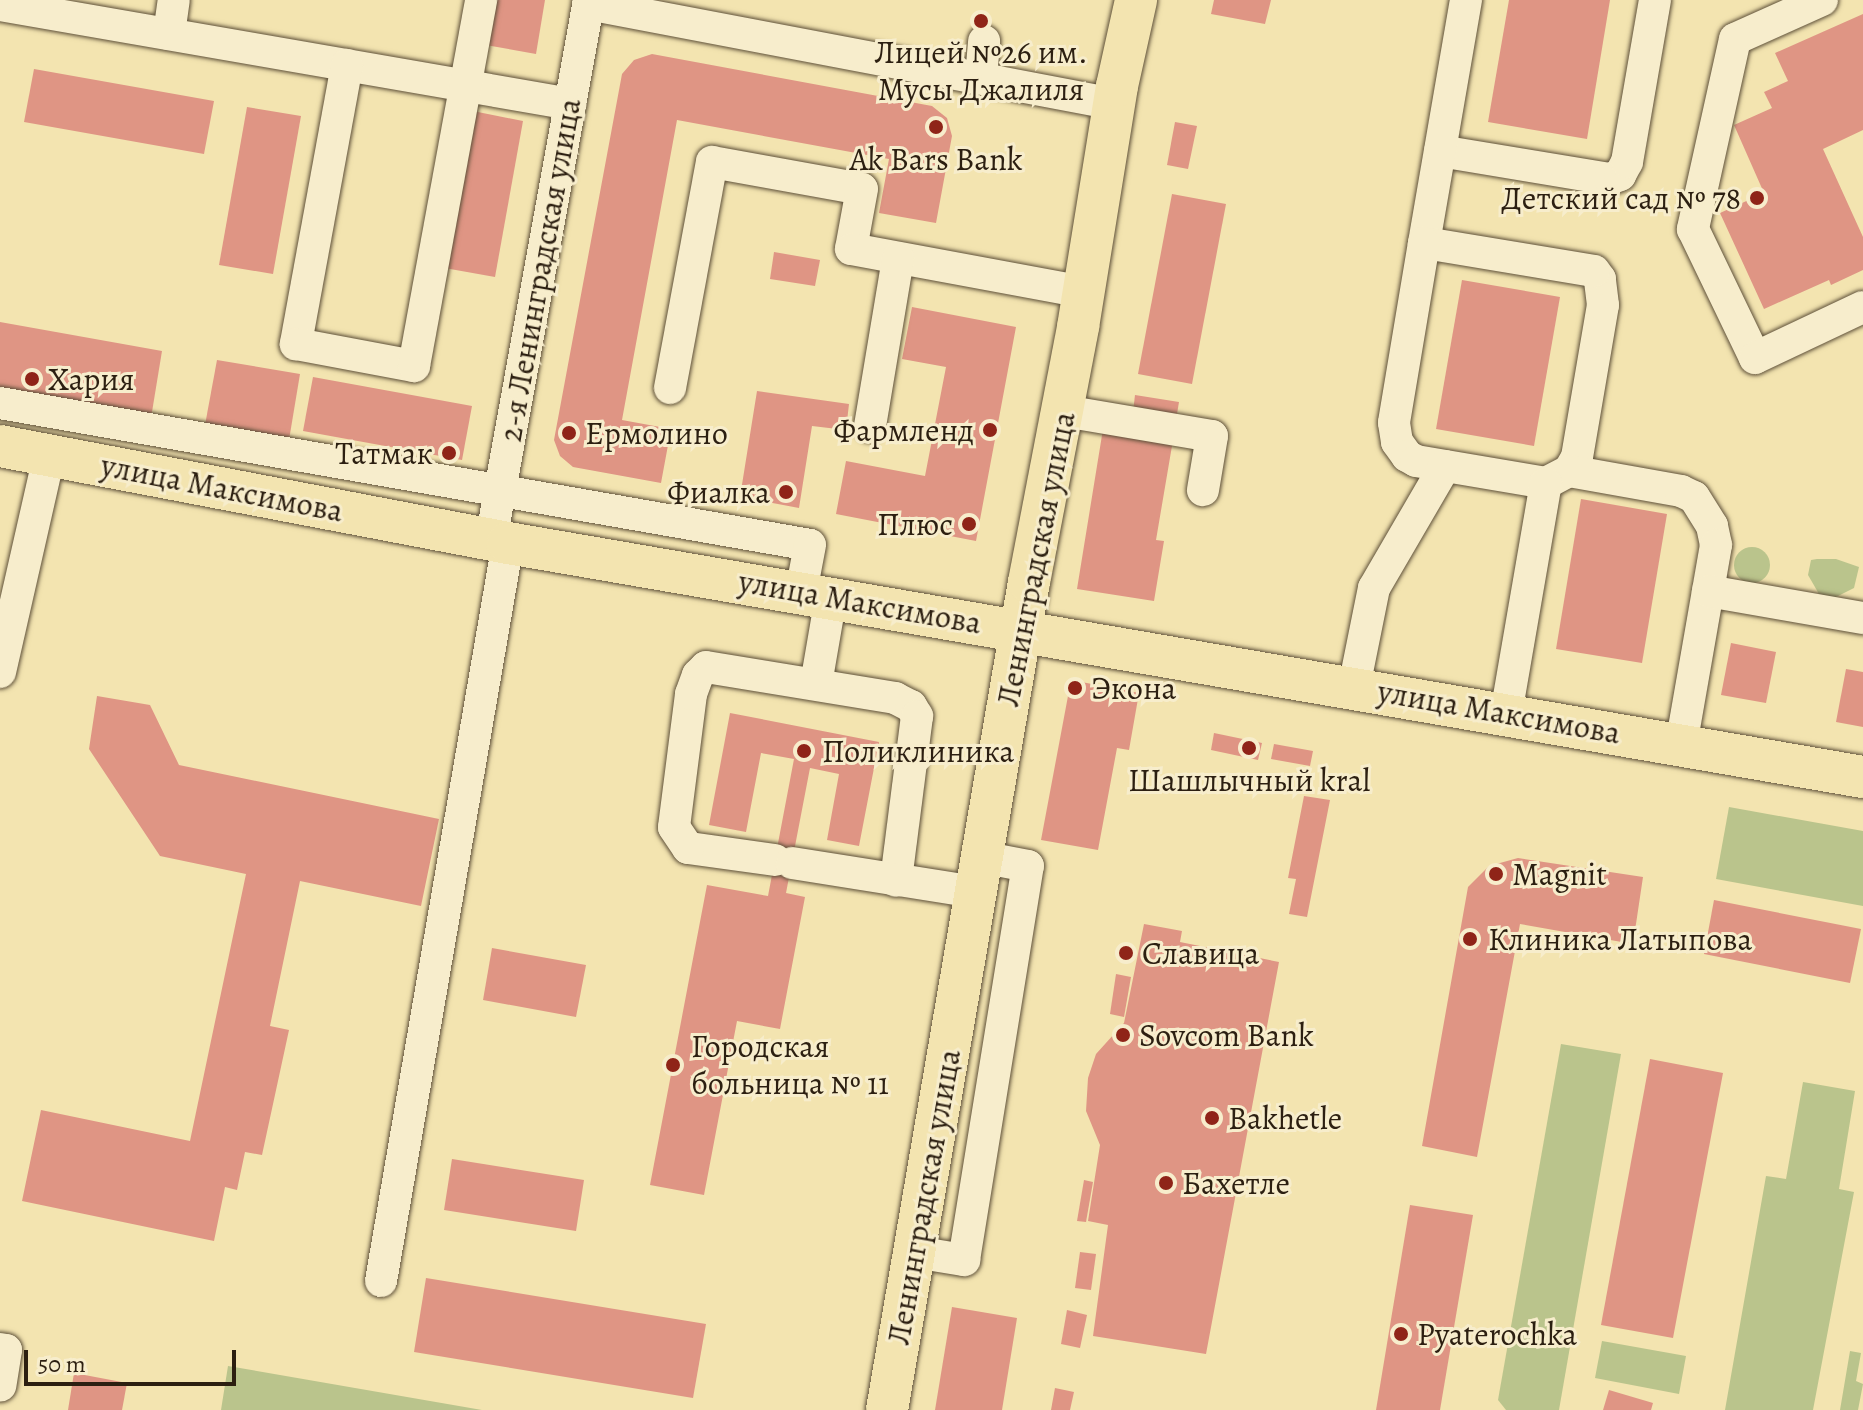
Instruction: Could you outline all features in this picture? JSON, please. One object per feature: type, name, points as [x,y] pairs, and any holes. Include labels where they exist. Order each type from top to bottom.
[{"type":"main road","name":"Ленинградская улица","points":[[1116,95],[1119,0]]},
{"type":"main road","name":"Ленинградская улица","points":[[887,1410],[1021,629],[1064,411],[1116,95],[1136,0]]},
{"type":"main road","name":"улица Максимова","points":[[0,446],[500,541],[1863,777]]},
{"type":"street","points":[[169,34],[174,0]]},
{"type":"street","points":[[347,65],[296,344],[414,366],[481,0]]},
{"type":"street","points":[[1466,0],[1394,433],[1407,456],[1416,461],[1681,491],[1694,497],[1712,526],[1716,539],[1681,745]]},
{"type":"street","points":[[1440,151],[1610,179],[1620,175],[1627,162],[1655,0]]},
{"type":"street","points":[[1822,0],[1735,39],[1693,229],[1755,358],[1863,307]]},
{"type":"street","points":[[589,2],[981,77],[1116,95]]},
{"type":"street","name":"2-я Ленинградская улица","points":[[381,1281],[500,541],[500,491],[589,2]]},
{"type":"street","points":[[0,5],[570,104]]},
{"type":"street","points":[[981,77],[984,41]]},
{"type":"street","points":[[670,388],[712,162],[862,189],[851,249],[1084,292]]},
{"type":"street","points":[[1424,243],[1594,271],[1600,279],[1603,305],[1577,457],[1558,477],[1506,714]]},
{"type":"street","points":[[870,426],[898,258]]},
{"type":"street","points":[[0,403],[810,545],[816,594],[816,684]]},
{"type":"street","points":[[1064,411],[1212,436],[1203,490]]},
{"type":"street","points":[[0,672],[49,456]]},
{"type":"street","points":[[1354,687],[1374,588],[1445,466]]},
{"type":"street","points":[[1708,591],[1863,618]]},
{"type":"street","points":[[896,881],[917,716],[911,706],[895,698],[706,667],[698,675],[691,694],[674,827],[688,848],[896,881],[1028,866],[964,1260],[915,1252]]},
{"type":"street","points":[[0,1349],[6,1350],[0,1386]]},
{"type":"green space","points":[[1752,547],[1765,552],[1770,565],[1765,578],[1752,583],[1739,578],[1734,565],[1739,552]]},
{"type":"green space","points":[[1836,559],[1859,567],[1854,588],[1834,598],[1819,594],[1808,575],[1811,560]]},
{"type":"green space","points":[[1729,807],[1863,831],[1863,906],[1716,879]]},
{"type":"green space","points":[[1561,1044],[1621,1054],[1559,1410],[1506,1410],[1498,1400]]},
{"type":"green space","points":[[1803,1082],[1855,1091],[1839,1189],[1854,1192],[1813,1410],[1725,1410],[1766,1176],[1786,1179]]},
{"type":"green space","points":[[1602,1341],[1686,1356],[1679,1394],[1595,1378]]},
{"type":"green space","points":[[1850,1351],[1861,1353],[1856,1381],[1863,1384],[1858,1410],[1840,1410]]},
{"type":"green space","points":[[228,1366],[482,1410],[221,1410]]},
{"type":"building","points":[[488,0],[545,0],[536,54],[480,44]]},
{"type":"building","points":[[1214,0],[1271,0],[1265,24],[1211,14]]},
{"type":"building","points":[[1509,0],[1610,0],[1587,139],[1488,122]]},
{"type":"building","points":[[1863,14],[1863,130],[1823,149],[1863,237],[1863,270],[1831,285],[1829,280],[1764,309],[1720,213],[1764,193],[1734,125],[1772,108],[1764,92],[1788,81],[1775,53]]},
{"type":"building","points":[[652,54],[932,106],[947,118],[952,136],[936,223],[879,213],[889,159],[677,120],[622,420],[671,429],[661,483],[573,467],[560,456],[554,440],[622,74],[634,60]]},
{"type":"building","points":[[34,69],[214,101],[204,154],[24,122]]},
{"type":"building","points":[[247,107],[301,116],[273,274],[219,265]]},
{"type":"building","points":[[468,110],[523,121],[495,277],[439,267]]},
{"type":"building","points":[[1175,122],[1197,126],[1188,169],[1167,165]]},
{"type":"building","points":[[1172,194],[1226,204],[1192,384],[1138,374]]},
{"type":"building","points":[[774,252],[820,260],[815,286],[770,279]]},
{"type":"building","points":[[1462,280],[1560,297],[1534,446],[1436,429]]},
{"type":"building","points":[[912,307],[1016,327],[976,541],[836,514],[846,461],[925,476],[946,367],[902,359]]},
{"type":"building","points":[[0,322],[162,351],[151,418],[0,391]]},
{"type":"building","points":[[217,360],[300,374],[289,440],[205,425]]},
{"type":"building","points":[[313,377],[472,406],[462,460],[303,431]]},
{"type":"building","points":[[757,391],[849,404],[846,430],[812,426],[799,508],[740,497]]},
{"type":"building","points":[[1135,395],[1179,402],[1176,420],[1133,412]]},
{"type":"building","points":[[1103,429],[1173,440],[1156,540],[1164,541],[1154,601],[1077,589]]},
{"type":"building","points":[[1581,499],[1667,514],[1642,663],[1556,649]]},
{"type":"building","points":[[1731,643],[1776,652],[1766,703],[1721,695]]},
{"type":"building","points":[[1846,669],[1863,672],[1863,727],[1836,722]]},
{"type":"building","points":[[1071,680],[1139,693],[1129,750],[1117,748],[1098,850],[1041,840]]},
{"type":"building","points":[[97,696],[150,705],[179,765],[439,819],[421,906],[300,881],[270,1026],[289,1030],[262,1155],[245,1152],[237,1190],[225,1187],[214,1241],[22,1201],[41,1110],[190,1141],[246,874],[160,856],[89,749]]},
{"type":"building","points":[[730,713],[879,742],[859,846],[827,840],[839,774],[810,768],[786,893],[805,897],[780,1029],[737,1021],[704,1195],[650,1185],[707,885],[768,896],[794,759],[761,753],[746,832],[709,825]]},
{"type":"building","points":[[1214,733],[1262,743],[1258,760],[1211,750]]},
{"type":"building","points":[[1274,744],[1313,751],[1310,766],[1271,759]]},
{"type":"building","points":[[1304,796],[1330,800],[1307,917],[1289,914],[1296,879],[1288,878]]},
{"type":"building","points":[[1518,858],[1643,877],[1633,944],[1520,924],[1477,1157],[1422,1146],[1468,887],[1489,866]]},
{"type":"building","points":[[1714,900],[1861,929],[1850,983],[1704,954]]},
{"type":"building","name":"Бахетле","points":[[1144,924],[1182,931],[1180,942],[1279,962],[1206,1354],[1093,1336],[1108,1225],[1088,1221],[1100,1145],[1086,1111],[1088,1078],[1096,1054],[1124,1023]]},
{"type":"building","points":[[1123,946],[1132,948],[1130,959],[1121,957]]},
{"type":"building","points":[[492,948],[586,965],[576,1017],[483,1000]]},
{"type":"building","points":[[1116,974],[1131,977],[1124,1017],[1110,1014]]},
{"type":"building","points":[[1650,1059],[1723,1073],[1673,1338],[1601,1325]]},
{"type":"building","points":[[452,1159],[584,1180],[576,1231],[444,1210]]},
{"type":"building","points":[[1084,1180],[1093,1182],[1086,1222],[1077,1221]]},
{"type":"building","points":[[1410,1205],[1473,1215],[1440,1410],[1376,1410]]},
{"type":"building","points":[[1080,1252],[1096,1254],[1091,1290],[1075,1288]]},
{"type":"building","points":[[426,1278],[706,1324],[693,1398],[414,1352]]},
{"type":"building","points":[[952,1307],[1017,1318],[1002,1410],[935,1410]]},
{"type":"building","points":[[1067,1310],[1087,1315],[1080,1348],[1061,1344]]},
{"type":"building","points":[[74,1373],[127,1383],[122,1410],[68,1410]]},
{"type":"building","points":[[1055,1388],[1074,1392],[1070,1410],[1051,1410]]},
{"type":"building","points":[[1609,1390],[1653,1403],[1651,1410],[1603,1410]]},
{"type":"place","name":"Лицей №26 им. Мусы Джалиля","points":[[981,21]]},
{"type":"place","name":"Ak Bars Bank","points":[[936,127]]},
{"type":"place","name":"Детский сад № 78","points":[[1757,198]]},
{"type":"place","name":"Хария","points":[[32,379]]},
{"type":"place","name":"Фармленд","points":[[990,430]]},
{"type":"place","name":"Ермолино","points":[[569,433]]},
{"type":"place","name":"Татмак","points":[[449,453]]},
{"type":"place","name":"Фиалка","points":[[786,492]]},
{"type":"place","name":"Плюс","points":[[969,524]]},
{"type":"place","name":"Экона","points":[[1075,688]]},
{"type":"place","name":"Шашлычный kral","points":[[1249,748]]},
{"type":"place","name":"Поликлиника","points":[[804,751]]},
{"type":"place","name":"Magnit","points":[[1496,874]]},
{"type":"place","name":"Клиника Латыпова","points":[[1470,939]]},
{"type":"place","name":"Славица","points":[[1126,953]]},
{"type":"place","name":"Sovcom Bank","points":[[1123,1035]]},
{"type":"place","name":"Городская больница № 11","points":[[673,1065]]},
{"type":"place","name":"Bakhetle","points":[[1212,1118]]},
{"type":"place","name":"Бахетле","points":[[1166,1183]]},
{"type":"place","name":"Pyaterochka","points":[[1401,1334]]}]
